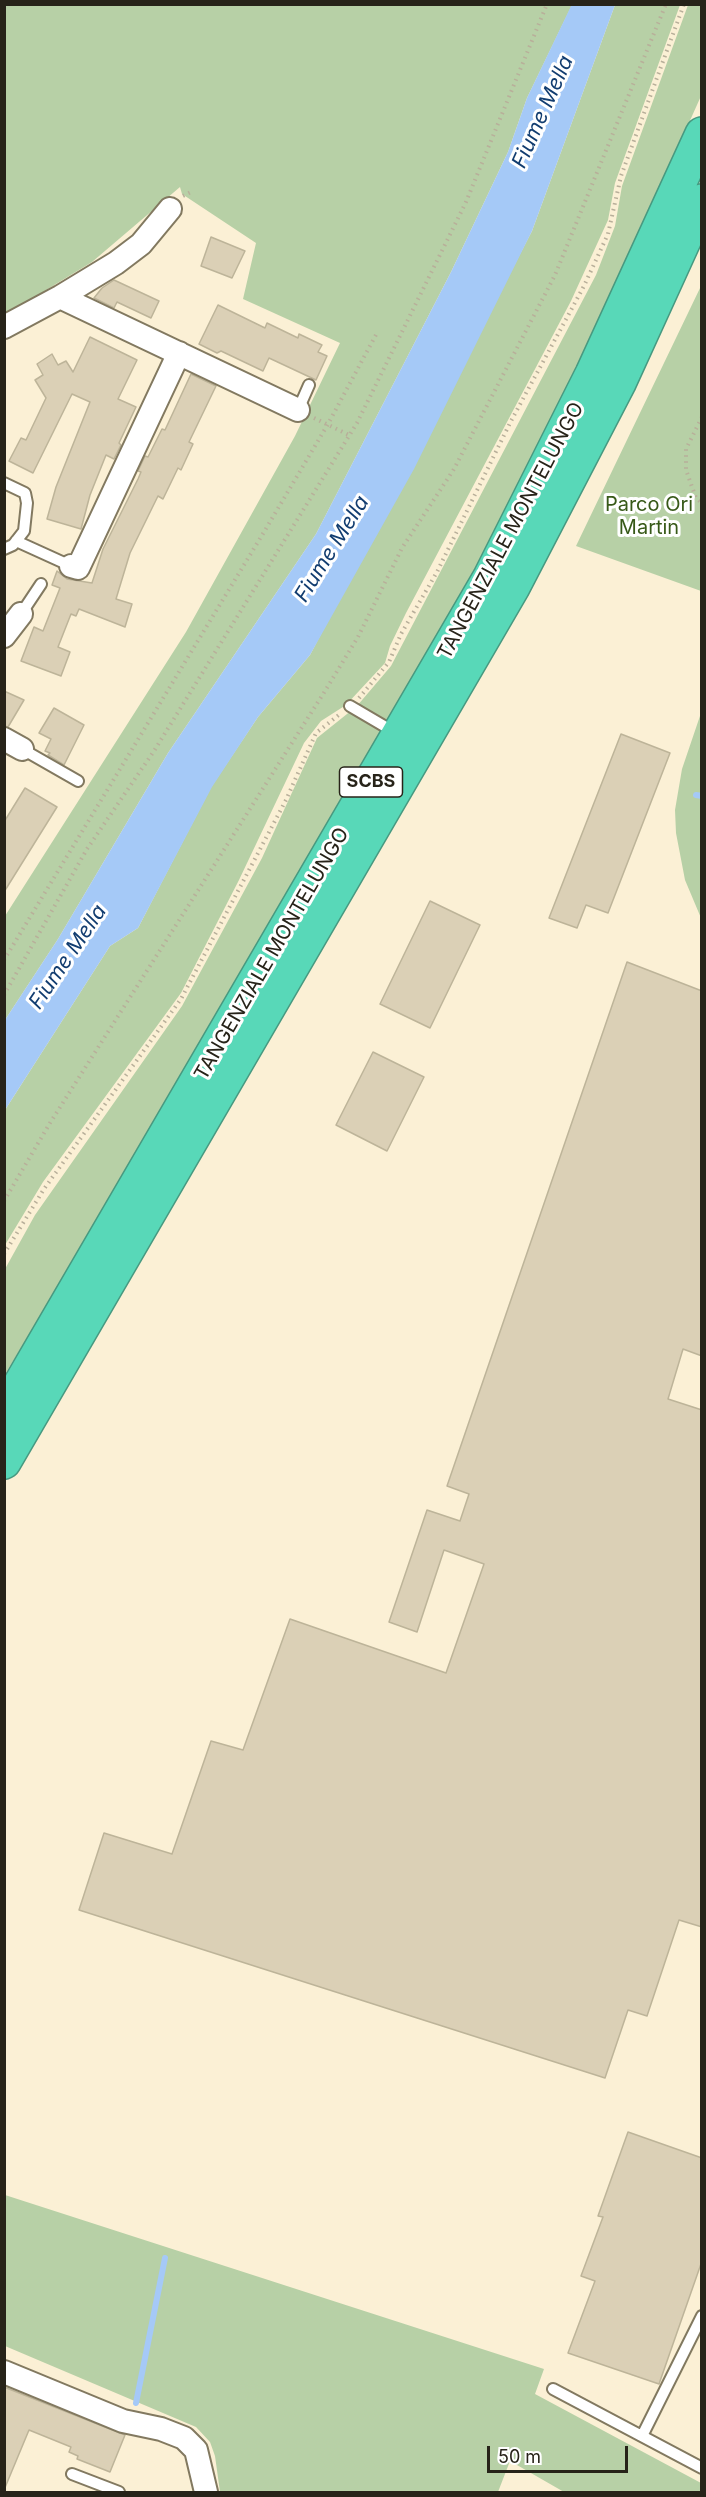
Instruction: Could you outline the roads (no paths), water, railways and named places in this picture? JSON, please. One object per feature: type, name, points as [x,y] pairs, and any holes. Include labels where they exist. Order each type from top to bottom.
[{"type":"highway","name":"TANGENZIALE MONTELUNGO","points":[[4,1412],[490,577],[542,478],[592,374],[702,134]]},
{"type":"highway","name":"TANGENZIALE MONTELUNGO","points":[[4,1462],[513,587],[619,383],[702,201]]},
{"type":"street","points":[[4,327],[116,263],[141,244],[170,210]]},
{"type":"street","points":[[60,297],[297,410]]},
{"type":"street","points":[[71,566],[78,568],[179,353]]},
{"type":"street","points":[[4,636],[21,614]]},
{"type":"street","points":[[4,2372],[123,2421],[161,2429],[184,2438],[196,2450],[206,2493]]},
{"type":"lane","points":[[297,410],[309,385]]},
{"type":"lane","points":[[4,483],[25,493],[27,503],[24,531],[13,546],[4,549]]},
{"type":"lane","points":[[16,541],[71,566]]},
{"type":"lane","points":[[21,614],[41,584]]},
{"type":"lane","points":[[350,706],[399,735]]},
{"type":"lane","points":[[13,744],[78,781]]},
{"type":"lane","points":[[642,2436],[702,2316]]},
{"type":"lane","points":[[553,2389],[702,2468]]},
{"type":"lane","points":[[72,2474],[119,2493]]},
{"type":"water","name":"Fiume Mella","points":[[572,4],[615,5],[532,231],[414,469],[310,655],[258,717],[212,787],[138,928],[110,946],[5,1110],[5,1020],[58,939],[168,753],[316,534],[451,272],[508,152],[527,98]]},
{"type":"waterway","points":[[696,795],[702,796]]},
{"type":"waterway","points":[[136,2403],[165,2258]]},
{"type":"park label","name":"Parco Ori Martin","points":[[649,516]]}]
